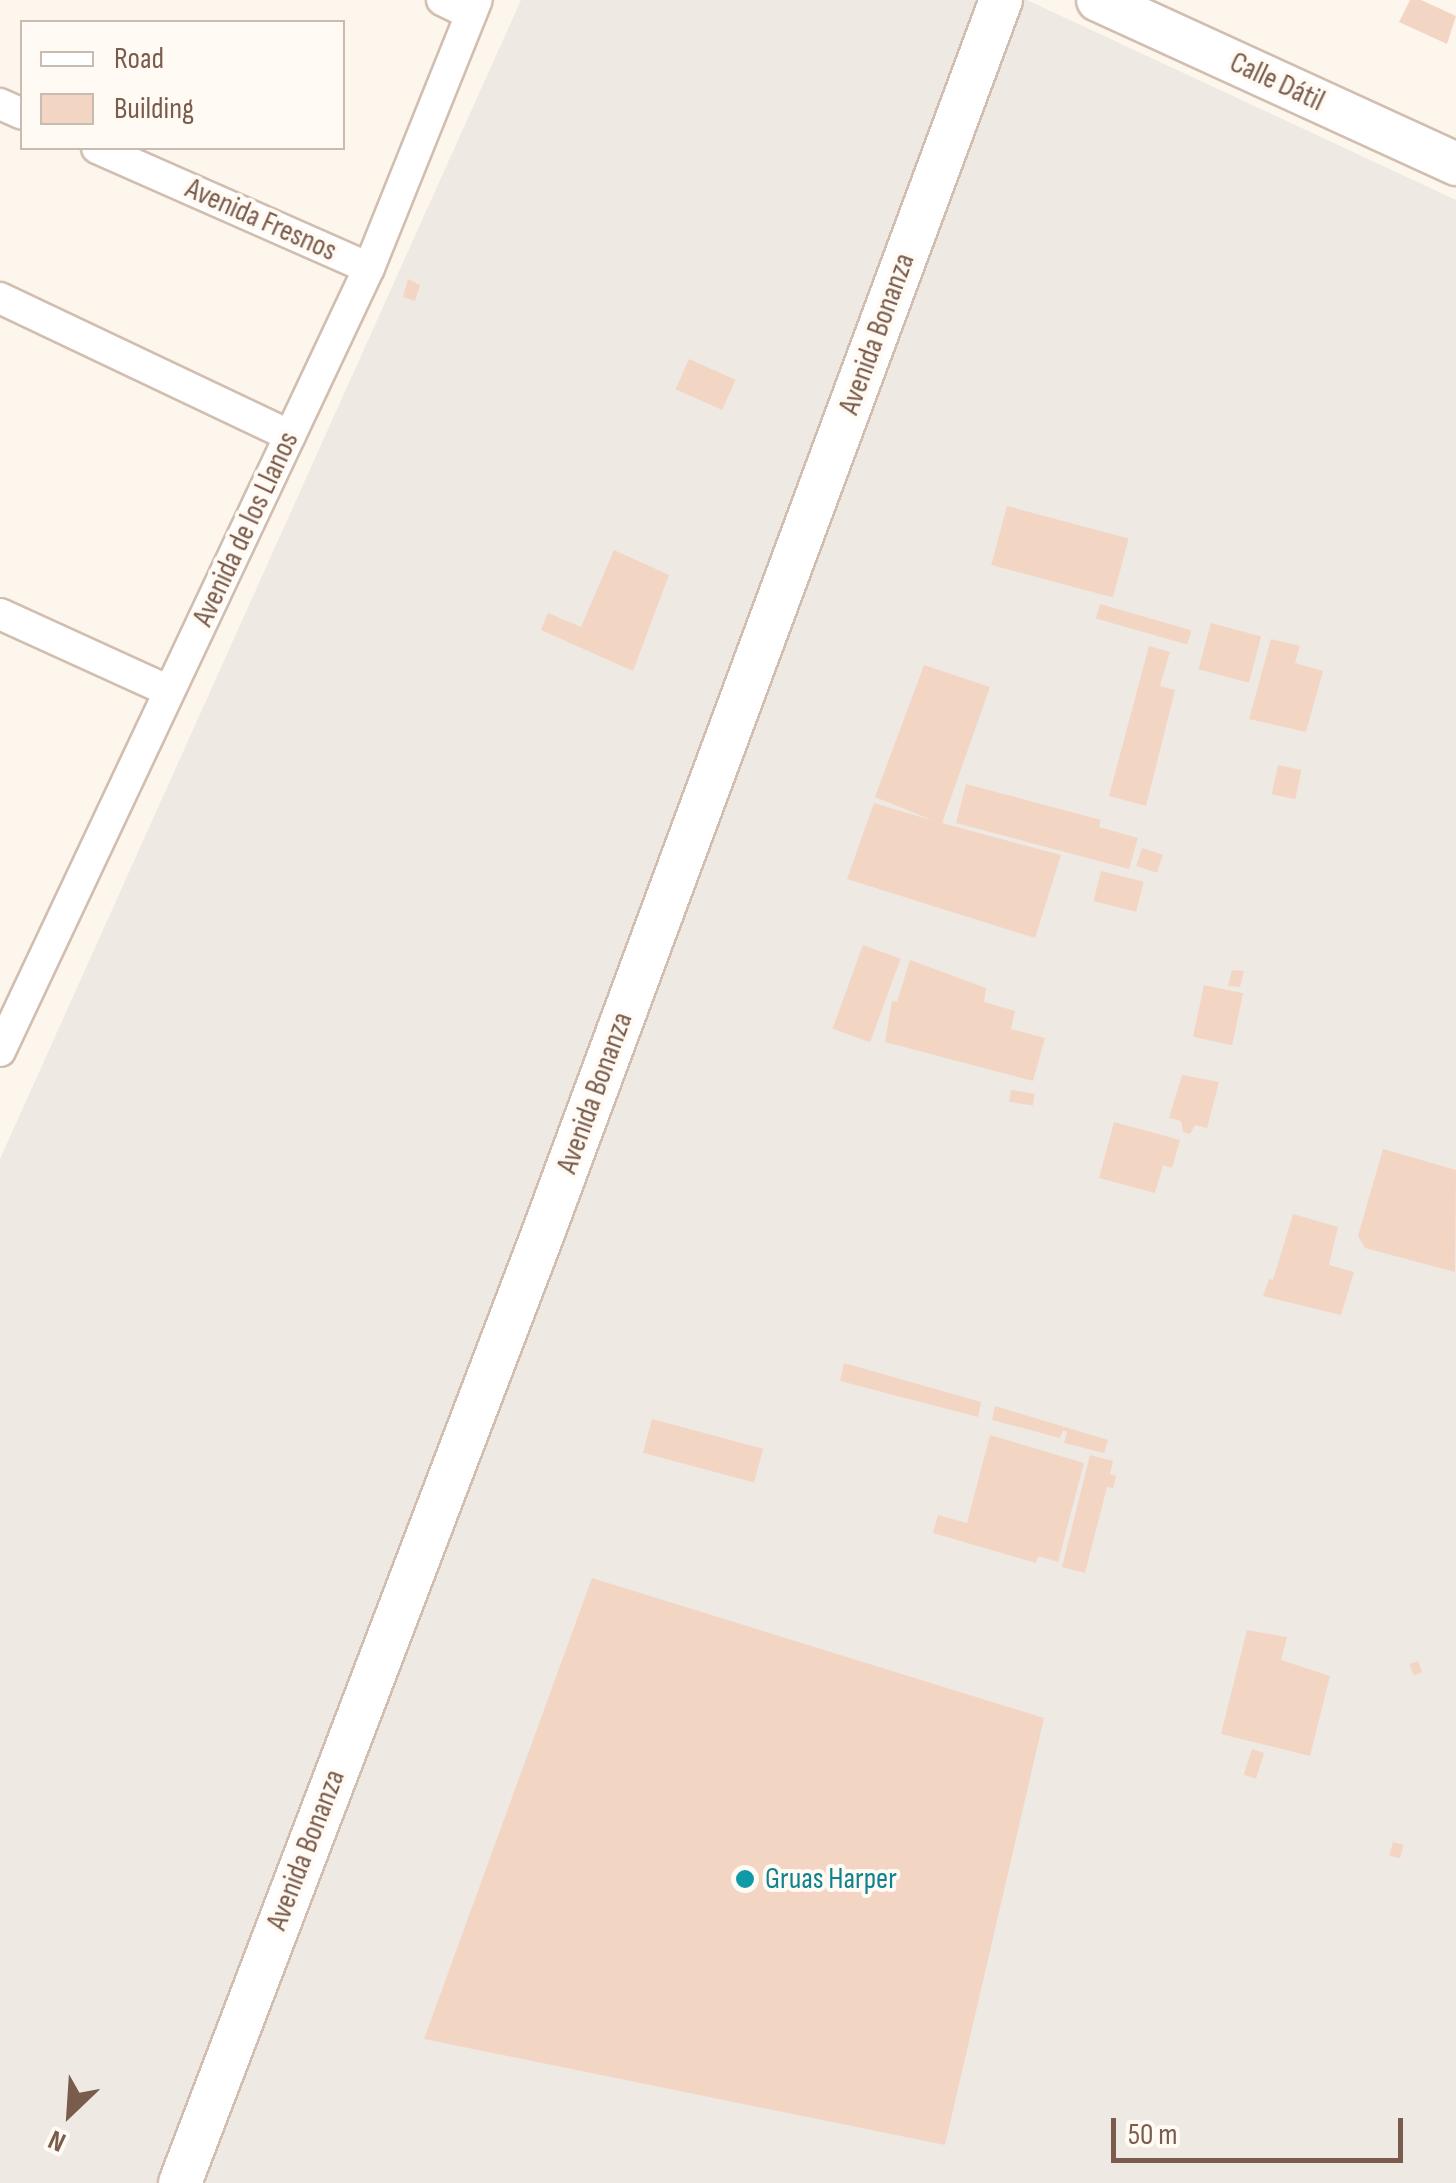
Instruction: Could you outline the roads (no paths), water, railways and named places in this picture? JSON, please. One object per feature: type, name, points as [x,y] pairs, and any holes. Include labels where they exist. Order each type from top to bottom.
[{"type":"street","points":[[442,0],[474,7]]},
{"type":"street","name":"Avenida Bonanza","points":[[180,2183],[486,1385],[1002,0]]},
{"type":"street","name":"Calle Dátil","points":[[1098,0],[1456,164]]},
{"type":"street","name":"Avenida de los Llanos","points":[[3,1036],[369,268],[474,7]]},
{"type":"street","name":"Avenida Fresnos","points":[[103,150],[369,268]]},
{"type":"street","points":[[0,298],[290,436]]},
{"type":"street","points":[[0,614],[170,691]]},
{"type":"place","name":"Gruas Harper","points":[[745,1879]]}]
